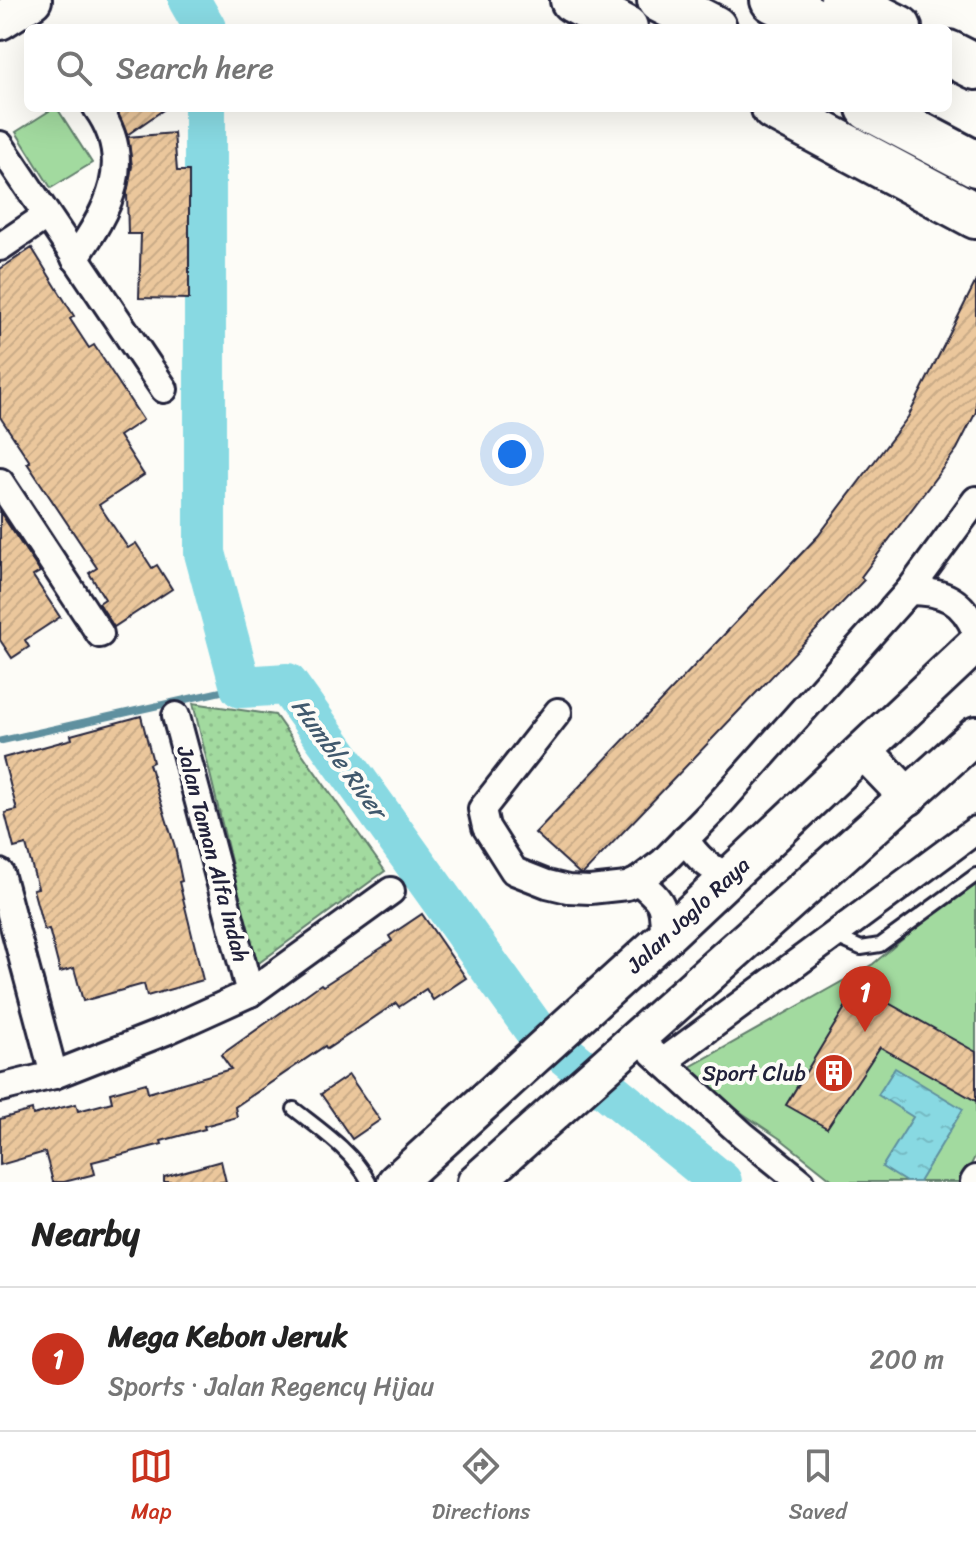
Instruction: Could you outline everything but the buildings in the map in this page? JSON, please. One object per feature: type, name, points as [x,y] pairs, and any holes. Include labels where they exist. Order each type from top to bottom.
[{"type":"highway","points":[[573,0],[618,24]]},
{"type":"highway","points":[[660,0],[706,24]]},
{"type":"highway","points":[[773,0],[822,24]]},
{"type":"highway","points":[[843,0],[891,24]]},
{"type":"highway","points":[[952,55],[976,67]]},
{"type":"highway","points":[[952,88],[976,100]]},
{"type":"highway","points":[[781,112],[976,216]]},
{"type":"highway","points":[[877,112],[976,164]]},
{"type":"main road","points":[[0,21],[33,0]]},
{"type":"main road","name":"Jalan Joglo Raya","points":[[396,1182],[664,938],[976,644]]},
{"type":"main road","points":[[476,1182],[976,735]]},
{"type":"main road","points":[[864,751],[908,797]]},
{"type":"street","points":[[75,258],[102,220],[117,168],[110,131],[99,112]]},
{"type":"street","points":[[0,145],[164,389]]},
{"type":"street","points":[[0,247],[46,216]]},
{"type":"street","points":[[0,482],[100,634]]},
{"type":"street","points":[[558,712],[482,809],[486,827],[514,871],[547,884],[590,890],[627,886],[663,862],[713,811],[909,591],[976,500]]},
{"type":"street","points":[[909,591],[933,591],[954,601],[971,618],[976,632]]},
{"type":"street","name":"Jalan Taman Alfa Indah","points":[[176,716],[250,993]]},
{"type":"street","points":[[663,1062],[976,830]]},
{"type":"street","points":[[685,839],[708,867],[729,876]]},
{"type":"street","points":[[0,873],[54,1075]]},
{"type":"street","points":[[638,881],[655,895],[664,910],[664,938]]},
{"type":"street","name":"Jalan Taman Alfa Indah","points":[[0,1088],[54,1075],[166,1031],[250,993],[391,891]]},
{"type":"street","points":[[626,1046],[663,1062],[743,1135],[801,1182]]},
{"type":"lane","points":[[834,936],[861,948],[880,945],[976,875]]},
{"type":"lane","points":[[294,1109],[338,1143],[369,1182]]},
{"type":"green space","points":[[48,112],[60,112],[92,163],[51,188],[16,132]]},
{"type":"green space","points":[[193,703],[275,715],[385,871],[256,965]]},
{"type":"green space","points":[[976,878],[976,1155],[962,1182],[835,1182],[782,1140],[681,1072],[873,964]]},
{"type":"water","points":[[895,1068],[963,1109],[919,1182],[906,1182],[882,1167],[913,1117],[878,1095]]},
{"type":"waterway","name":"Humble River","points":[[189,0],[203,24]]},
{"type":"waterway","name":"Humble River","points":[[205,112],[205,553],[241,687],[287,684],[535,1030],[721,1182]]},
{"type":"waterway","points":[[0,741],[241,687]]},
{"type":"place","name":"Mega Kebon Jeruk","points":[[865,1032]]},
{"type":"place","name":"Sport Club","points":[[834,1073]]}]
